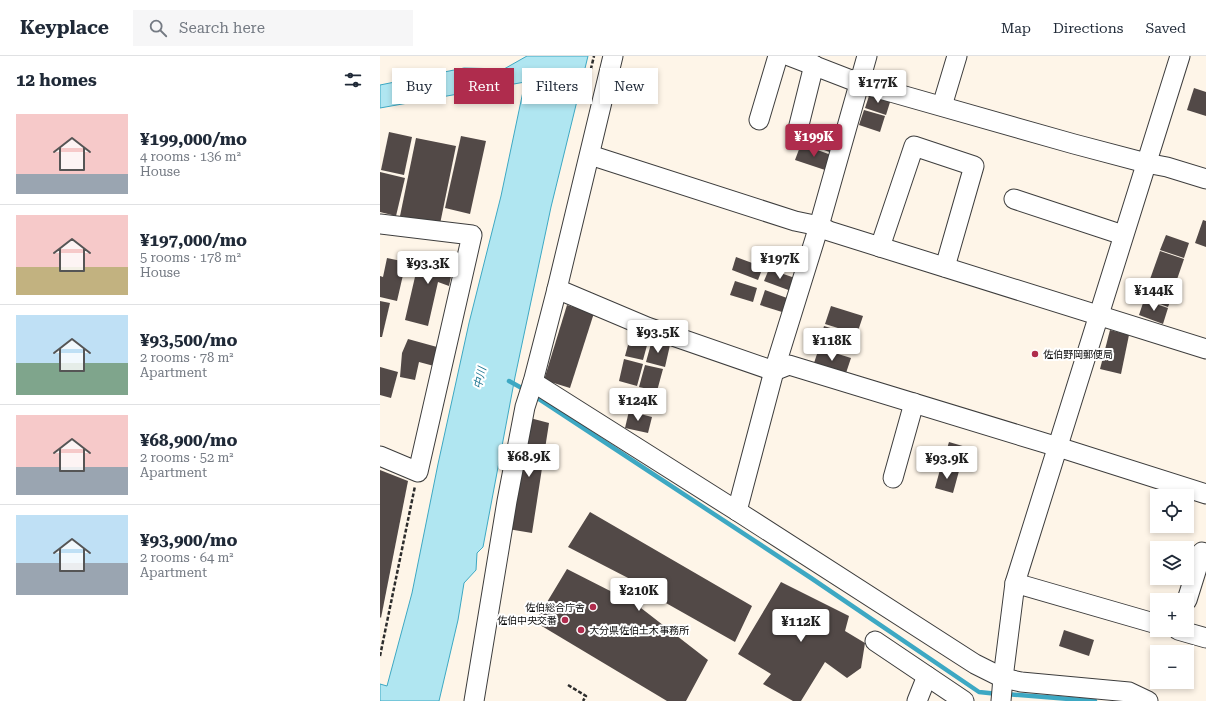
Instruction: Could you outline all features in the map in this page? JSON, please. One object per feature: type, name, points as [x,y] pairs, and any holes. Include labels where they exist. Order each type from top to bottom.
[{"type":"street","points":[[474,701],[507,501],[531,389],[590,155],[613,56]]},
{"type":"street","points":[[760,120],[778,56]]},
{"type":"street","points":[[790,56],[859,82],[1206,179]]},
{"type":"street","points":[[737,511],[774,371],[819,226],[867,56]]},
{"type":"street","points":[[942,106],[958,56]]},
{"type":"street","points":[[1002,691],[1016,583],[1071,403],[1100,315],[1123,235],[1180,56]]},
{"type":"street","points":[[797,133],[814,65]]},
{"type":"street","points":[[880,247],[914,146],[974,166],[945,267]]},
{"type":"street","points":[[590,155],[795,221],[819,226],[880,247],[1206,349]]},
{"type":"street","points":[[1014,200],[1123,235]]},
{"type":"street","points":[[380,224],[472,235],[418,472],[380,456]]},
{"type":"street","points":[[557,289],[647,328],[774,371],[789,365],[1206,494]]},
{"type":"street","points":[[531,389],[737,511],[975,664],[1002,691]]},
{"type":"street","points":[[893,478],[914,403]]},
{"type":"street","points":[[1189,593],[1202,552]]},
{"type":"street","points":[[1016,583],[1150,622]]},
{"type":"street","points":[[1194,635],[1206,638]]},
{"type":"street","points":[[875,641],[964,701]]},
{"type":"street","points":[[917,701],[927,676]]},
{"type":"street","points":[[1002,691],[1021,682],[1129,692],[1148,701]]},
{"type":"path","points":[[380,656],[418,472]]},
{"type":"path","points":[[568,685],[586,696],[584,701]]},
{"type":"water","points":[[527,56],[588,56],[585,68],[522,68],[522,83],[514,84],[514,68],[506,68]]},
{"type":"water","points":[[454,70],[454,95],[446,96],[446,72]]},
{"type":"water","points":[[392,83],[392,104],[402,104],[380,108],[380,85]]},
{"type":"water","name":"中川","points":[[522,96],[522,104],[576,104],[551,207],[515,377],[483,547],[477,553],[476,570],[464,583],[458,620],[439,701],[380,701],[380,684],[387,686],[412,593],[438,464],[469,323],[501,196]]},
{"type":"building","points":[[1194,88],[1206,92],[1206,116],[1187,110]]},
{"type":"building","points":[[870,93],[891,99],[886,115],[865,108]]},
{"type":"building","points":[[864,110],[885,116],[880,132],[859,125]]},
{"type":"building","points":[[806,126],[838,137],[832,153],[800,141]]},
{"type":"building","points":[[389,132],[412,137],[404,175],[381,170]]},
{"type":"building","points":[[461,136],[486,141],[470,214],[445,208]]},
{"type":"building","points":[[416,138],[456,146],[440,224],[400,216]]},
{"type":"building","points":[[801,144],[834,156],[828,171],[795,160]]},
{"type":"building","points":[[380,172],[405,178],[396,216],[380,212]]},
{"type":"building","points":[[1203,220],[1206,221],[1206,247],[1195,243]]},
{"type":"building","points":[[1166,235],[1189,243],[1184,258],[1160,250]]},
{"type":"building","points":[[421,251],[455,258],[449,286],[438,282],[428,326],[405,320]]},
{"type":"building","points":[[1160,251],[1184,259],[1173,291],[1149,282]]},
{"type":"building","points":[[736,257],[763,267],[758,280],[732,270]]},
{"type":"building","points":[[387,258],[406,262],[397,301],[380,297],[380,276],[383,277]]},
{"type":"building","points":[[769,269],[795,278],[791,291],[764,281]]},
{"type":"building","points":[[735,281],[757,288],[753,302],[730,295]]},
{"type":"building","points":[[1150,283],[1174,292],[1168,307],[1144,298]]},
{"type":"building","points":[[765,290],[787,298],[782,312],[760,305]]},
{"type":"building","points":[[1144,300],[1168,308],[1163,324],[1139,315]]},
{"type":"building","points":[[380,301],[390,303],[382,337],[380,337]]},
{"type":"building","points":[[567,305],[594,313],[570,388],[544,380]]},
{"type":"building","points":[[831,306],[863,316],[857,334],[825,324]]},
{"type":"building","points":[[824,326],[856,336],[851,354],[819,344]]},
{"type":"building","points":[[1110,330],[1129,335],[1121,374],[1100,369]]},
{"type":"building","points":[[631,334],[649,338],[643,360],[625,356]]},
{"type":"building","points":[[408,339],[437,347],[434,366],[419,362],[415,380],[400,377],[402,353]]},
{"type":"building","points":[[652,340],[670,345],[665,367],[646,362]]},
{"type":"building","points":[[819,348],[851,358],[845,376],[813,366]]},
{"type":"building","points":[[624,359],[643,364],[637,386],[619,381]]},
{"type":"building","points":[[645,365],[663,369],[657,391],[639,387]]},
{"type":"building","points":[[380,367],[398,372],[391,398],[380,395]]},
{"type":"building","points":[[635,390],[657,396],[653,412],[630,406]]},
{"type":"building","points":[[629,411],[652,417],[648,433],[625,428]]},
{"type":"building","points":[[530,418],[549,423],[532,533],[508,529]]},
{"type":"building","points":[[949,442],[966,447],[960,470],[942,465]]},
{"type":"building","points":[[941,466],[959,471],[953,493],[935,488]]},
{"type":"building","points":[[380,470],[408,481],[381,618],[380,617]]},
{"type":"building","name":"佐伯総合庁舎","points":[[590,512],[752,606],[735,642],[650,594],[641,608],[708,660],[686,701],[667,701],[535,622],[567,569],[624,598],[632,580],[568,547]]},
{"type":"building","points":[[781,582],[849,616],[845,631],[865,643],[861,668],[847,678],[825,662],[801,701],[793,701],[763,684],[771,674],[738,654]]},
{"type":"building","points":[[1064,630],[1094,640],[1089,656],[1059,646]]},
{"type":"waterway","points":[[509,381],[527,391]]},
{"type":"waterway","points":[[533,395],[811,578],[979,692],[998,694]]},
{"type":"waterway","points":[[1005,694],[1095,701]]},
{"type":"place","name":"佐伯野岡郵便局","points":[[1035,354]]},
{"type":"place","name":"佐伯総合庁舎","points":[[593,607]]},
{"type":"place","name":"佐伯中央交番","points":[[565,620]]},
{"type":"place","name":"大分県佐伯土木事務所","points":[[581,630]]}]
